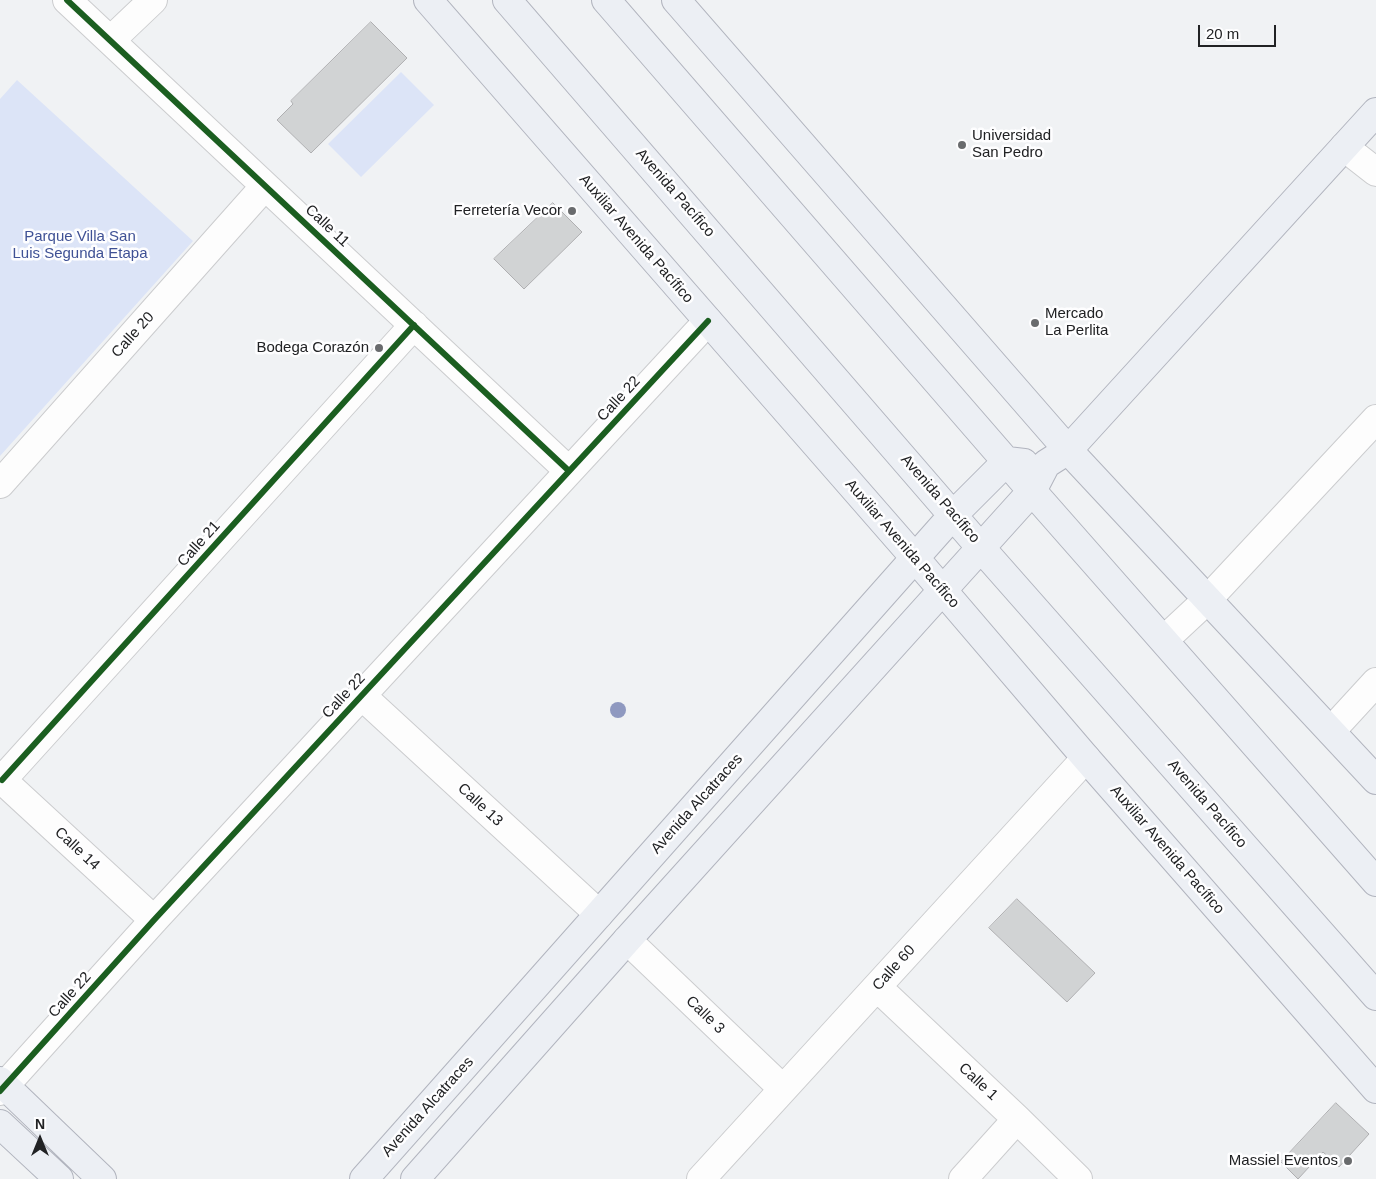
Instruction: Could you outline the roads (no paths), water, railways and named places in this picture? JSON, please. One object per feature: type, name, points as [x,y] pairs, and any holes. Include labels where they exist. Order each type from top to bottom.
[{"type":"main road","name":"Auxiliar Avenida Pacífico","points":[[428,0],[1376,1089]]},
{"type":"main road","name":"Avenida Pacífico","points":[[507,0],[981,548],[1376,996]]},
{"type":"main road","points":[[606,0],[1032,491],[1376,882]]},
{"type":"main road","points":[[676,0],[1068,450],[1376,780]]},
{"type":"main road","points":[[416,1179],[627,940],[1032,491],[1046,464],[1068,450],[1376,112]]},
{"type":"main road","name":"Avenida Alcatraces","points":[[364,1179],[953,515],[1007,461]]},
{"type":"main road","points":[[1007,461],[1046,464]]},
{"type":"main road","points":[[2,1086],[102,1179]]},
{"type":"main road","points":[[0,1124],[59,1179]]},
{"type":"street","name":"Calle 11","points":[[67,0],[569,471]]},
{"type":"street","points":[[111,40],[153,0]]},
{"type":"street","points":[[1344,147],[1376,172]]},
{"type":"street","name":"Calle 20","points":[[0,484],[266,186]]},
{"type":"street","name":"Calle 22","points":[[2,1086],[708,321]]},
{"type":"street","name":"Calle 21","points":[[1,779],[414,325]]},
{"type":"street","points":[[1164,640],[1208,600],[1376,419]]},
{"type":"street","points":[[1331,731],[1376,682]]},
{"type":"street","name":"Calle 13","points":[[362,696],[599,914]]},
{"type":"street","name":"Calle 60","points":[[701,1179],[1086,758]]},
{"type":"street","name":"Calle 14","points":[[1,779],[154,920]]},
{"type":"street","name":"Calle 3","points":[[627,940],[783,1089]]},
{"type":"street","name":"Calle 1","points":[[877,987],[1018,1119],[1078,1179]]},
{"type":"street","points":[[963,1179],[1018,1119]]},
{"type":"place","name":"Universidad San Pedro","points":[[962,145]]},
{"type":"place","name":"Ferretería Vecor","points":[[572,211]]},
{"type":"place","name":"Mercado La Perlita","points":[[1035,323]]},
{"type":"place","name":"Bodega Corazón","points":[[379,348]]},
{"type":"place","name":"Massiel Eventos","points":[[1348,1161]]},
{"type":"park label","name":"Parque Villa San Luis Segunda Etapa","points":[[80,246]]}]
